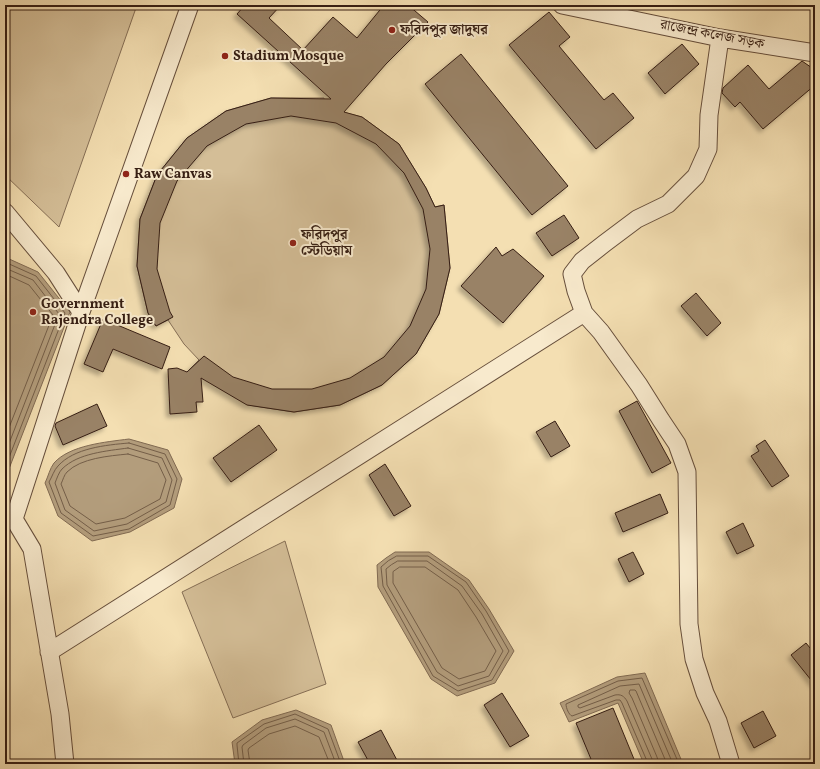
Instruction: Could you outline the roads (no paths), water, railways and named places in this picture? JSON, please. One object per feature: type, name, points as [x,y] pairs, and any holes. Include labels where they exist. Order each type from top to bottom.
[{"type":"street","points":[[65,764],[60,714],[32,549],[9,516],[190,5]]},
{"type":"street","name":"রাজেন্দ্র কলেজ সড়ক","points":[[562,5],[720,38],[815,53]]},
{"type":"street","points":[[720,38],[709,115],[708,149],[696,176],[668,204],[637,219],[582,261],[572,274],[576,291],[584,312],[601,332],[639,385],[677,444],[687,472],[689,624],[694,659],[705,693],[718,722],[731,764]]},
{"type":"street","points":[[5,212],[56,273],[81,312]]},
{"type":"street","points":[[49,652],[584,312]]},
{"type":"water","points":[[7,258],[38,272],[70,312],[5,479],[5,262]]},
{"type":"water","points":[[129,439],[168,450],[182,479],[174,508],[130,532],[92,541],[58,516],[45,483],[54,463],[69,452],[89,445]]},
{"type":"water","points":[[395,552],[429,552],[469,580],[489,609],[514,651],[495,683],[457,696],[431,679],[378,587],[377,565]]},
{"type":"water","points":[[645,673],[683,764],[644,764],[618,703],[569,722],[560,703],[617,677]]},
{"type":"water","points":[[296,710],[331,725],[345,764],[235,764],[232,742],[262,720]]},
{"type":"place","name":"ফরিদপুর জাদুঘর","points":[[392,30]]},
{"type":"place","name":"Stadium Mosque","points":[[225,56]]},
{"type":"place","name":"Raw Canvas","points":[[126,174]]},
{"type":"place","name":"ফরিদপুর স্টেডিয়াম","points":[[293,243]]},
{"type":"place","name":"Government Rajendra College","points":[[33,312]]}]
